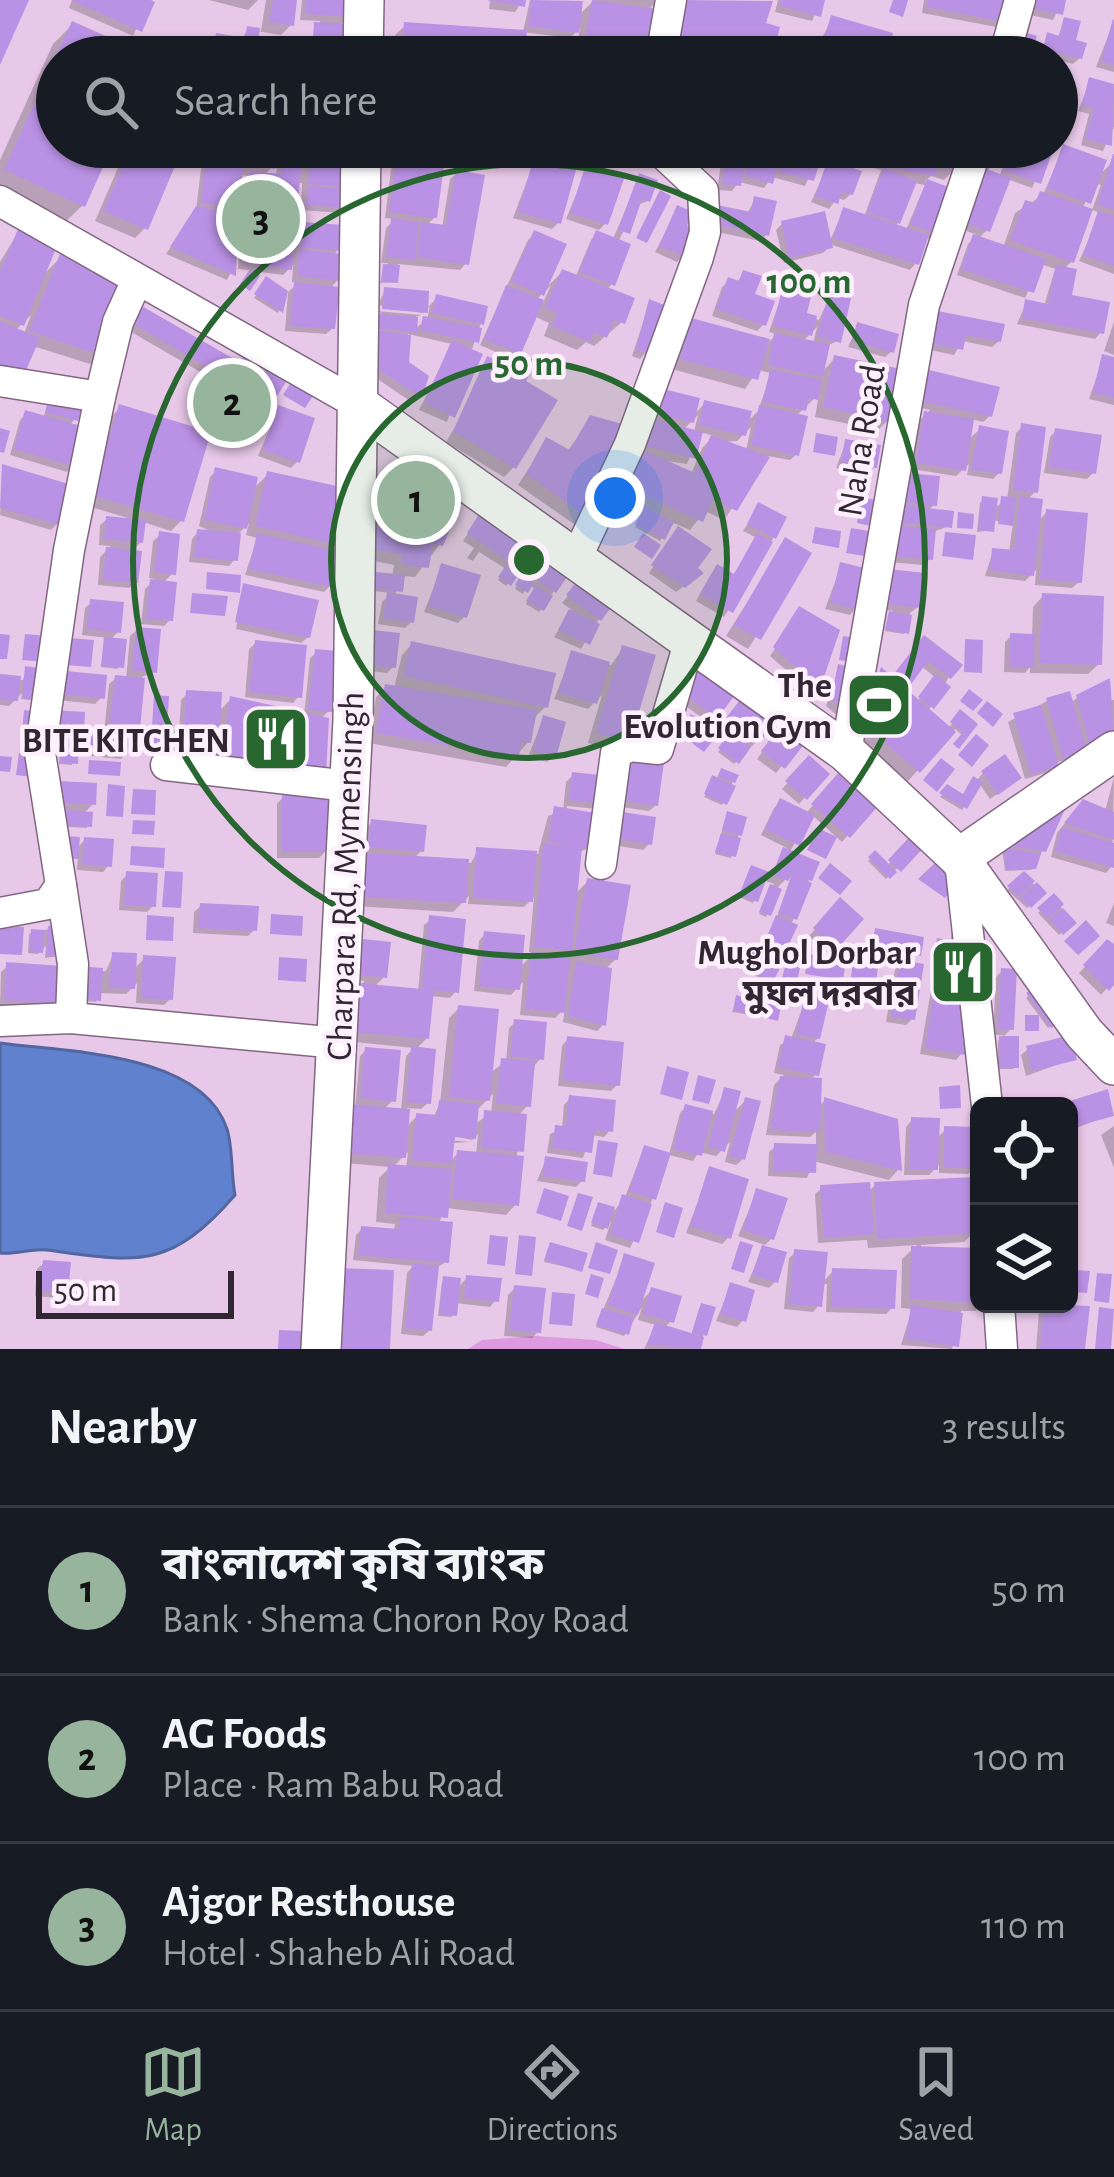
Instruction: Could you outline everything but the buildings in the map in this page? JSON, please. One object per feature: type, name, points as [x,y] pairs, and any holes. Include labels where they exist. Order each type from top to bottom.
[{"type":"main road","points":[[363,36],[364,0]]},
{"type":"main road","name":"Charpara Rd, Mymensingh","points":[[321,1349],[349,786],[362,168]]},
{"type":"main road","points":[[356,403],[574,563],[846,752],[959,858],[1084,1034],[1114,1066]]},
{"type":"main road","points":[[959,858],[1114,751]]},
{"type":"street","points":[[665,36],[671,0]]},
{"type":"street","points":[[1010,36],[1020,0]]},
{"type":"street","points":[[574,563],[630,444],[705,232],[703,190],[679,168]]},
{"type":"street","name":"Naha Road","points":[[846,752],[923,305],[970,168]]},
{"type":"street","points":[[0,201],[356,403]]},
{"type":"street","points":[[70,1018],[73,964],[40,753],[69,550],[100,397],[118,322],[137,280]]},
{"type":"street","points":[[0,381],[100,397]]},
{"type":"street","points":[[602,865],[616,753],[630,746],[658,749],[689,644]]},
{"type":"street","points":[[166,765],[349,786]]},
{"type":"street","points":[[959,858],[986,1097]]},
{"type":"street","points":[[0,913],[48,904],[61,885]]},
{"type":"street","points":[[0,1021],[70,1018],[338,1042]]},
{"type":"street","points":[[1000,1313],[1002,1349]]},
{"type":"shaded area","points":[[535,1336],[596,1340],[624,1349],[468,1349],[482,1340]]},
{"type":"water","points":[[0,1043],[129,1061],[190,1084],[213,1104],[227,1129],[235,1195],[191,1237],[150,1255],[0,1253]]},
{"type":"place","name":"Ajgor Resthouse","points":[[261,219]]},
{"type":"place","name":"AG Foods","points":[[232,403]]},
{"type":"place","name":"বাংলাদেশ কৃষি ব্যাংক","points":[[416,500]]},
{"type":"place","name":"The Evolution Gym","points":[[879,705]]},
{"type":"place","name":"BITE KITCHEN","points":[[276,739]]},
{"type":"place","name":"Mughol Dorbar মুঘল দরবার","points":[[963,972]]}]
